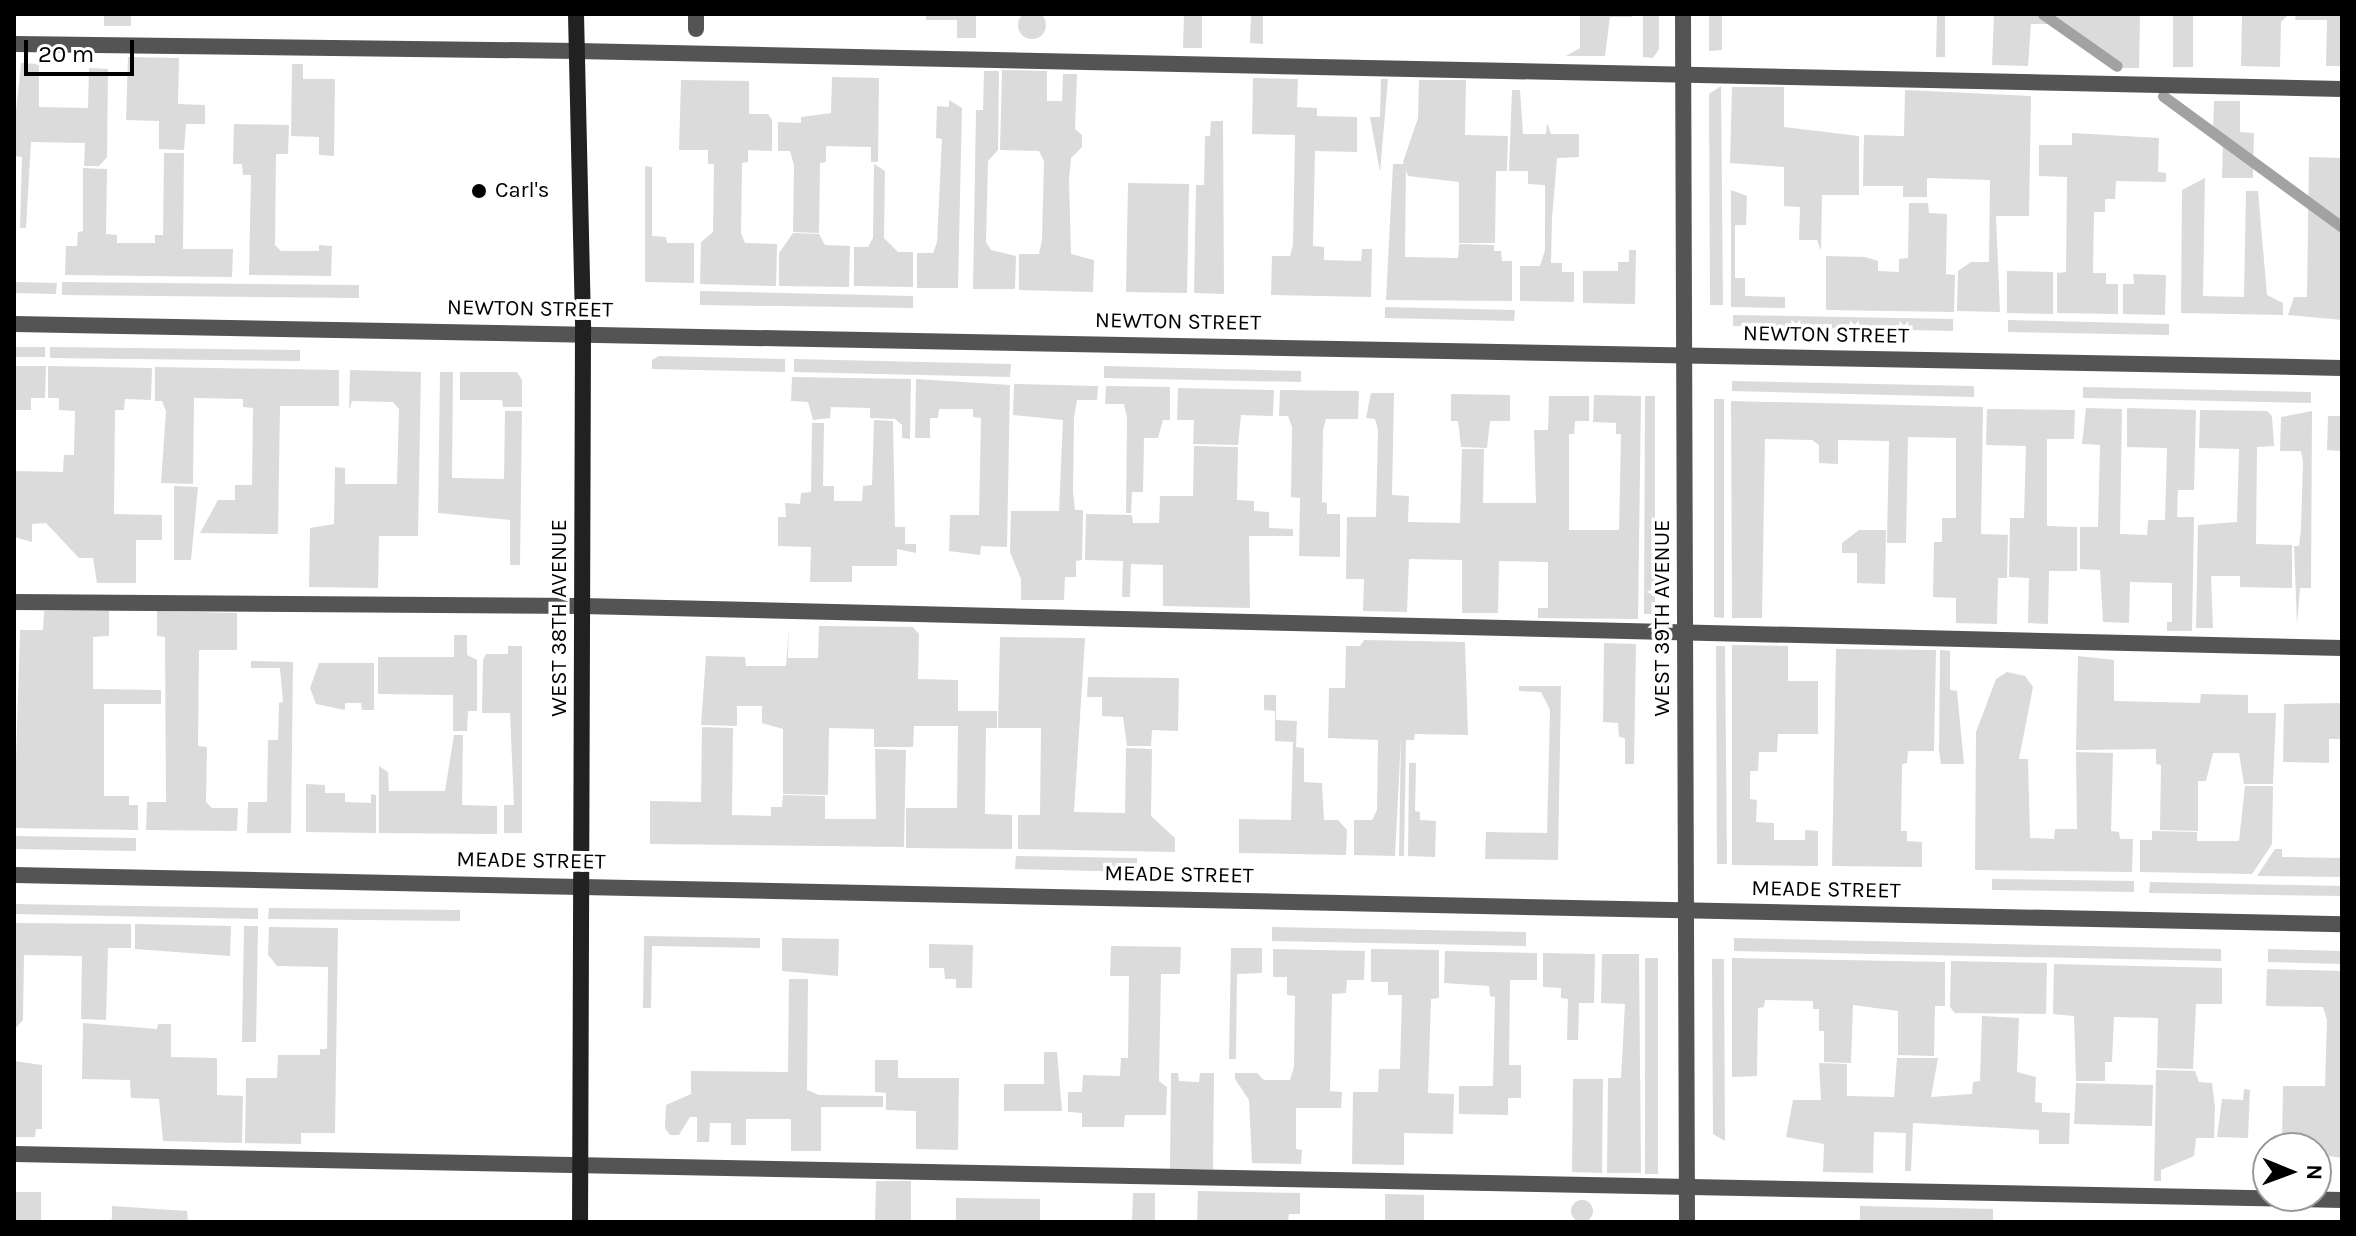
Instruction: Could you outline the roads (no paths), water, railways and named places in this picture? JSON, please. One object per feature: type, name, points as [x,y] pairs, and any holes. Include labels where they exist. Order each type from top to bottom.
[{"type":"main road","name":"WEST 38TH AVENUE","points":[[576,14],[583,331],[580,1222]]},
{"type":"street","name":"WEST 39TH AVENUE","points":[[1683,14],[1687,1222]]},
{"type":"street","points":[[14,44],[577,51],[2342,89]]},
{"type":"street","name":"NEWTON STREET","points":[[14,324],[583,331],[2342,368]]},
{"type":"street","points":[[14,602],[582,606],[2342,648]]},
{"type":"street","name":"MEADE STREET","points":[[14,875],[580,883],[2342,924]]},
{"type":"street","points":[[14,1154],[580,1161],[2342,1200]]},
{"type":"waterway","points":[[2043,14],[2117,66]]},
{"type":"waterway","points":[[2163,96],[2342,227]]},
{"type":"place","name":"Carl's","points":[[479,191]]}]
